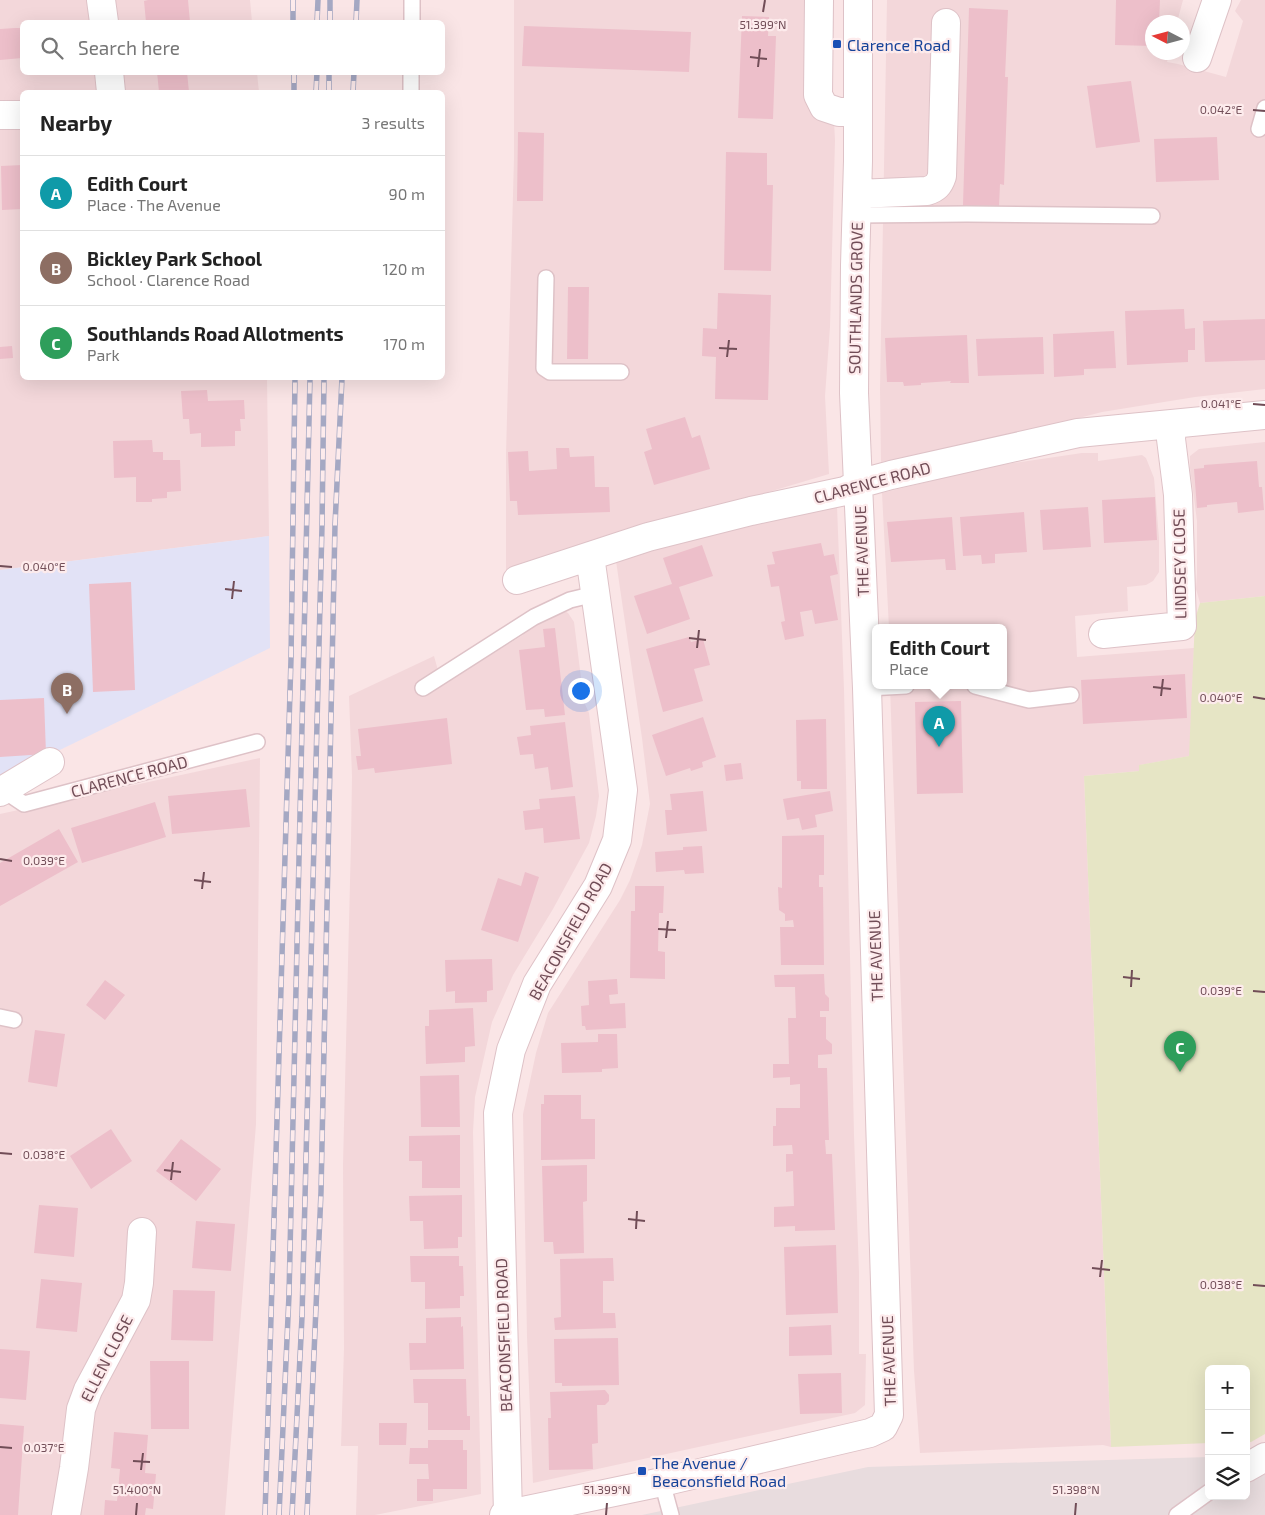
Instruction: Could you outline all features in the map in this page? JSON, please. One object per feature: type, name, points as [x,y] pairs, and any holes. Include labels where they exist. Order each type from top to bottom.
[{"type":"street","points":[[101,0],[104,20]]},
{"type":"street","points":[[819,0],[818,95],[824,107],[839,112],[858,112]]},
{"type":"street","name":"SOUTHLANDS GROVE","points":[[858,0],[854,393],[858,484]]},
{"type":"street","points":[[1197,58],[1217,0]]},
{"type":"street","points":[[857,205],[927,191],[936,188],[939,183],[942,176],[946,23]]},
{"type":"street","points":[[109,75],[111,90]]},
{"type":"street","points":[[0,115],[20,115]]},
{"type":"street","name":"CLARENCE ROAD","points":[[517,580],[648,537],[751,511],[845,491],[858,484],[891,475],[1078,434],[1265,415]]},
{"type":"street","name":"LINDSEY CLOSE","points":[[1103,634],[1182,626],[1178,495],[1171,439],[1172,424]]},
{"type":"street","name":"THE AVENUE","points":[[662,1482],[870,1433],[883,1427],[889,1415],[867,688],[858,484]]},
{"type":"street","name":"BEACONSFIELD ROAD","points":[[506,1515],[498,1113],[511,1050],[537,984],[598,886],[617,840],[623,790],[590,556]]},
{"type":"street","name":"CLARENCE ROAD","points":[[2,791],[50,762]]},
{"type":"street","name":"ELLEN CLOSE","points":[[66,1515],[74,1468],[80,1409],[88,1390],[136,1300],[142,1232]]},
{"type":"street","points":[[1250,1466],[1265,1458]]},
{"type":"street","points":[[506,1515],[662,1482]]},
{"type":"lane","points":[[412,0],[412,20]]},
{"type":"lane","points":[[411,90],[412,75]]},
{"type":"lane","points":[[1259,129],[1265,108]]},
{"type":"lane","points":[[857,205],[967,214],[1152,216]]},
{"type":"lane","points":[[546,278],[544,368],[550,372],[621,372]]},
{"type":"lane","points":[[423,688],[534,617],[570,600],[595,594]]},
{"type":"lane","points":[[867,688],[872,688]]},
{"type":"lane","points":[[987,689],[1029,700],[1072,695]]},
{"type":"lane","name":"CLARENCE ROAD","points":[[2,791],[24,804],[257,742]]},
{"type":"lane","points":[[662,1482],[671,1515]]},
{"type":"lane","points":[[1177,1515],[1205,1495]]},
{"type":"shaded area","points":[[0,0],[250,0],[252,20],[20,20],[20,75],[257,75],[259,90],[20,90],[20,380],[267,380],[269,536],[0,570]]},
{"type":"shaded area","points":[[514,0],[834,0],[832,84],[835,140],[830,327],[825,396],[829,474],[506,573],[506,454],[514,158]]},
{"type":"shaded area","points":[[887,0],[1183,0],[1179,15],[1145,15],[1145,60],[1167,60],[1167,62],[1226,77],[1243,21],[1235,11],[1241,0],[1265,0],[1265,389],[1195,397],[1102,412],[1037,429],[881,462],[880,389]]},
{"type":"shaded area","points":[[1265,442],[1265,596],[1200,603],[1196,589],[1197,521],[1190,456],[1199,449]]},
{"type":"shaded area","points":[[1082,453],[1098,453],[1098,461],[1142,455],[1146,458],[1154,478],[1159,538],[1159,572],[1153,581],[1146,585],[1127,587],[1128,611],[1075,616],[1077,657],[1194,648],[1190,756],[1140,765],[1139,771],[1084,776],[1111,1447],[1103,1445],[920,1453],[914,1371],[890,689],[1007,689],[1007,624],[889,624],[882,493],[993,466]]},
{"type":"shaded area","points":[[837,506],[844,689],[859,1272],[859,1354],[866,1354],[865,1405],[855,1413],[533,1483],[527,1337],[523,1114],[536,1053],[548,1013],[620,900],[630,880],[642,845],[650,804],[616,561],[724,528]]},
{"type":"shaded area","points":[[269,536],[270,648],[0,779],[0,570]]},
{"type":"shaded area","points":[[563,610],[568,613],[574,622],[584,702],[589,713],[599,796],[589,843],[553,909],[513,975],[492,1022],[475,1097],[473,1132],[481,1494],[375,1515],[356,1515],[358,1446],[341,1446],[344,1348],[343,1165],[352,776],[349,696],[434,656],[442,685],[523,635],[525,629]]},
{"type":"shaded area","points":[[260,758],[256,1124],[225,1515],[0,1515],[0,814]]},
{"type":"shaded area","points":[[1265,1450],[1265,1515],[642,1515],[868,1467],[1205,1457],[1205,1500],[1250,1500],[1250,1453]]},
{"type":"green space","points":[[1265,596],[1265,1434],[1250,1442],[1250,1365],[1205,1365],[1205,1443],[1111,1447],[1084,776],[1139,771],[1139,765],[1189,756],[1195,619],[1200,603]]},
{"type":"building","points":[[188,0],[190,20],[146,20],[144,1]]},
{"type":"building","points":[[1116,0],[1160,0],[1159,15],[1145,15],[1145,46],[1115,45]]},
{"type":"building","points":[[969,8],[1008,10],[1005,77],[1008,77],[1004,185],[1000,184],[999,206],[963,205]]},
{"type":"building","points":[[742,16],[769,17],[768,36],[776,36],[773,119],[738,118]]},
{"type":"building","points":[[524,26],[691,32],[689,72],[522,66]]},
{"type":"building","points":[[20,28],[20,58],[0,60],[0,29]]},
{"type":"building","points":[[157,75],[187,75],[189,90],[159,90]]},
{"type":"building","points":[[1131,81],[1140,142],[1096,148],[1087,86]]},
{"type":"building","points":[[518,132],[544,133],[543,201],[517,201]]},
{"type":"building","points":[[1217,137],[1219,180],[1156,182],[1154,139]]},
{"type":"building","points":[[726,152],[767,153],[767,185],[773,185],[771,271],[724,270]]},
{"type":"building","points":[[20,165],[20,209],[2,210],[1,166]]},
{"type":"building","points":[[568,287],[589,287],[588,359],[567,359]]},
{"type":"building","points":[[718,293],[771,295],[768,400],[715,399],[716,357],[702,356],[703,328],[717,329]]},
{"type":"building","points":[[1184,309],[1185,329],[1195,328],[1195,350],[1188,350],[1188,362],[1127,365],[1125,311]]},
{"type":"building","points":[[1265,319],[1265,360],[1205,362],[1203,321]]},
{"type":"building","points":[[1114,331],[1116,368],[1084,369],[1084,375],[1054,377],[1053,334]]},
{"type":"building","points":[[967,335],[969,383],[950,383],[951,381],[904,386],[903,382],[887,382],[885,338]]},
{"type":"building","points":[[1043,337],[1044,374],[978,376],[976,339]]},
{"type":"building","points":[[12,346],[13,358],[0,359],[0,347]]},
{"type":"building","points":[[207,390],[208,401],[244,400],[245,419],[240,419],[241,431],[235,431],[235,446],[201,447],[201,433],[190,434],[189,419],[183,419],[181,391]]},
{"type":"building","points":[[685,417],[692,438],[700,435],[710,469],[654,485],[644,452],[652,449],[646,429]]},
{"type":"building","points":[[152,440],[153,452],[163,452],[163,460],[180,460],[181,491],[167,492],[167,498],[152,499],[152,502],[136,502],[136,477],[114,478],[113,441]]},
{"type":"building","points":[[556,448],[569,448],[570,457],[594,456],[595,487],[609,487],[610,512],[518,515],[517,501],[510,501],[508,452],[528,451],[529,471],[557,469]]},
{"type":"building","points":[[1257,461],[1259,487],[1262,487],[1264,510],[1238,513],[1237,502],[1197,508],[1194,469],[1204,468],[1204,465]]},
{"type":"building","points":[[1155,497],[1157,540],[1104,543],[1102,500]]},
{"type":"building","points":[[1088,507],[1091,547],[1043,550],[1040,510]]},
{"type":"building","points":[[1024,512],[1027,552],[995,554],[995,563],[982,564],[981,555],[963,556],[960,517]]},
{"type":"building","points":[[952,517],[956,570],[946,570],[945,559],[891,562],[887,522]]},
{"type":"building","points":[[821,543],[824,556],[834,554],[838,574],[830,576],[838,620],[815,624],[812,610],[800,612],[804,636],[785,640],[781,622],[785,621],[779,586],[771,587],[767,565],[775,564],[772,552]]},
{"type":"building","points":[[702,545],[713,576],[679,587],[690,619],[647,634],[634,596],[672,584],[663,558]]},
{"type":"building","points":[[131,582],[135,690],[93,692],[89,584]]},
{"type":"building","points":[[555,628],[565,715],[545,717],[544,709],[526,710],[519,650],[545,647],[543,629]]},
{"type":"building","points":[[689,637],[691,642],[703,639],[710,665],[694,669],[703,701],[663,712],[646,649]]},
{"type":"building","points":[[1185,674],[1187,718],[1083,724],[1081,680]]},
{"type":"building","points":[[44,698],[46,754],[0,757],[0,700]]},
{"type":"building","points":[[961,701],[963,793],[917,794],[915,702]]},
{"type":"building","points":[[703,717],[716,757],[702,762],[703,767],[691,771],[690,768],[666,776],[652,735]]},
{"type":"building","points":[[447,718],[452,764],[375,773],[374,768],[358,770],[356,756],[361,756],[358,729]]},
{"type":"building","points":[[826,719],[827,789],[801,789],[801,781],[797,781],[796,720]]},
{"type":"building","points":[[565,722],[573,787],[551,790],[548,767],[535,769],[533,754],[520,755],[517,737],[531,735],[530,726]]},
{"type":"building","points":[[741,763],[743,779],[726,781],[724,765]]},
{"type":"building","points":[[246,789],[250,827],[172,834],[168,796]]},
{"type":"building","points":[[703,791],[707,831],[667,835],[665,810],[672,810],[670,794]]},
{"type":"building","points":[[830,791],[833,811],[815,815],[817,827],[802,830],[799,818],[787,820],[783,799]]},
{"type":"building","points":[[575,796],[580,839],[544,843],[543,828],[525,830],[523,811],[540,809],[539,799]]},
{"type":"building","points":[[155,802],[166,837],[82,863],[71,828]]},
{"type":"building","points":[[59,829],[78,862],[0,906],[0,863]]},
{"type":"building","points":[[824,835],[824,875],[819,875],[819,887],[823,887],[824,965],[781,965],[780,927],[794,927],[793,920],[785,921],[785,914],[779,910],[778,887],[782,888],[782,836]]},
{"type":"building","points":[[702,846],[704,873],[685,874],[684,870],[656,872],[655,852],[683,850],[683,847]]},
{"type":"building","points":[[525,872],[539,877],[518,942],[481,930],[498,878],[521,886]]},
{"type":"building","points":[[635,886],[664,886],[663,913],[659,913],[658,951],[665,952],[665,979],[630,978],[631,911],[635,911]]},
{"type":"building","points":[[492,959],[493,990],[487,991],[487,1002],[455,1003],[455,991],[446,992],[445,960]]},
{"type":"building","points":[[824,974],[825,994],[829,998],[829,1011],[820,1011],[820,1017],[826,1017],[826,1039],[832,1044],[832,1054],[818,1055],[818,1068],[827,1068],[829,1140],[825,1140],[826,1154],[832,1154],[835,1230],[795,1231],[795,1226],[774,1227],[774,1207],[794,1206],[793,1171],[786,1172],[786,1154],[793,1154],[792,1145],[773,1146],[773,1126],[776,1126],[776,1108],[800,1108],[800,1084],[790,1085],[790,1077],[773,1078],[773,1064],[789,1064],[788,1018],[796,1018],[795,987],[775,987],[774,975]]},
{"type":"building","points":[[617,979],[618,994],[609,995],[610,1004],[625,1003],[626,1028],[586,1030],[585,1026],[582,1026],[581,1006],[589,1005],[588,981]]},
{"type":"building","points":[[105,980],[125,995],[105,1020],[86,1005]]},
{"type":"building","points":[[473,1008],[475,1046],[465,1047],[465,1062],[426,1064],[425,1026],[429,1026],[429,1010]]},
{"type":"building","points":[[35,1030],[65,1034],[57,1087],[28,1082]]},
{"type":"building","points":[[598,1034],[617,1034],[618,1068],[602,1069],[602,1072],[562,1073],[561,1043],[598,1042]]},
{"type":"building","points":[[459,1075],[460,1127],[421,1127],[420,1076]]},
{"type":"building","points":[[544,1095],[581,1095],[581,1119],[595,1119],[595,1159],[541,1160],[541,1104],[544,1104]]},
{"type":"building","points":[[111,1129],[132,1161],[91,1189],[70,1156]]},
{"type":"building","points":[[460,1135],[460,1188],[422,1188],[422,1161],[409,1161],[409,1136]]},
{"type":"building","points":[[181,1139],[221,1169],[196,1201],[156,1171]]},
{"type":"building","points":[[587,1165],[587,1201],[583,1202],[584,1253],[554,1254],[553,1242],[544,1242],[542,1166]]},
{"type":"building","points":[[462,1195],[462,1237],[458,1237],[458,1248],[424,1249],[423,1221],[410,1221],[409,1196]]},
{"type":"building","points":[[39,1205],[78,1208],[74,1257],[34,1253]]},
{"type":"building","points":[[196,1221],[235,1224],[231,1271],[192,1268]]},
{"type":"building","points":[[836,1245],[838,1313],[786,1315],[784,1247]]},
{"type":"building","points":[[410,1256],[459,1256],[459,1266],[463,1266],[464,1296],[460,1296],[460,1308],[425,1309],[425,1282],[411,1282]]},
{"type":"building","points":[[613,1258],[614,1281],[603,1281],[603,1313],[615,1313],[616,1328],[555,1330],[554,1318],[561,1317],[560,1259]]},
{"type":"building","points":[[41,1279],[82,1283],[77,1332],[36,1328]]},
{"type":"building","points":[[173,1290],[215,1291],[213,1341],[171,1340]]},
{"type":"building","points":[[461,1317],[464,1369],[410,1370],[409,1343],[426,1343],[426,1318]]},
{"type":"building","points":[[831,1325],[832,1355],[789,1356],[789,1327]]},
{"type":"building","points":[[618,1338],[619,1385],[562,1386],[562,1383],[555,1383],[554,1339]]},
{"type":"building","points":[[0,1349],[30,1351],[26,1400],[0,1398]]},
{"type":"building","points":[[150,1361],[189,1361],[189,1429],[151,1429]]},
{"type":"building","points":[[841,1373],[842,1413],[800,1414],[798,1374]]},
{"type":"building","points":[[413,1379],[466,1379],[467,1416],[470,1416],[470,1430],[428,1430],[428,1403],[414,1403]]},
{"type":"building","points":[[605,1390],[609,1395],[609,1401],[605,1405],[597,1405],[598,1443],[592,1444],[593,1469],[549,1470],[548,1418],[551,1418],[550,1392]]},
{"type":"building","points":[[379,1423],[407,1423],[406,1445],[379,1445]]},
{"type":"building","points":[[0,1424],[24,1426],[18,1515],[0,1515]]},
{"type":"building","points":[[114,1432],[148,1435],[145,1473],[156,1474],[153,1509],[146,1508],[145,1515],[104,1515],[105,1500],[117,1501],[120,1469],[111,1468]]},
{"type":"building","points":[[428,1440],[463,1440],[463,1450],[467,1450],[467,1489],[433,1489],[433,1501],[417,1501],[417,1479],[429,1479],[428,1464],[409,1464],[410,1448],[428,1448]]},
{"type":"railway","points":[[293,0],[293,20]]},
{"type":"railway","points":[[317,20],[318,0]]},
{"type":"railway","points":[[330,0],[330,20]]},
{"type":"railway","points":[[356,20],[357,0]]},
{"type":"railway","points":[[294,75],[294,90]]},
{"type":"railway","points":[[316,90],[317,75]]},
{"type":"railway","points":[[329,75],[329,90]]},
{"type":"railway","points":[[353,90],[354,75]]},
{"type":"railway","points":[[265,1515],[291,659],[295,380]]},
{"type":"railway","points":[[279,1515],[289,1295],[310,380]]},
{"type":"railway","points":[[292,1515],[302,1317],[324,380]]},
{"type":"railway","points":[[307,1515],[321,1192],[335,525],[342,380]]},
{"type":"place","name":"Clarence Road","points":[[837,44]]},
{"type":"place","name":"Bickley Park School","points":[[67,714]]},
{"type":"place","name":"Edith Court","points":[[939,747]]},
{"type":"place","name":"Southlands Road Allotments","points":[[1180,1072]]},
{"type":"place","name":"The Avenue / Beaconsfield Road","points":[[642,1471]]}]
